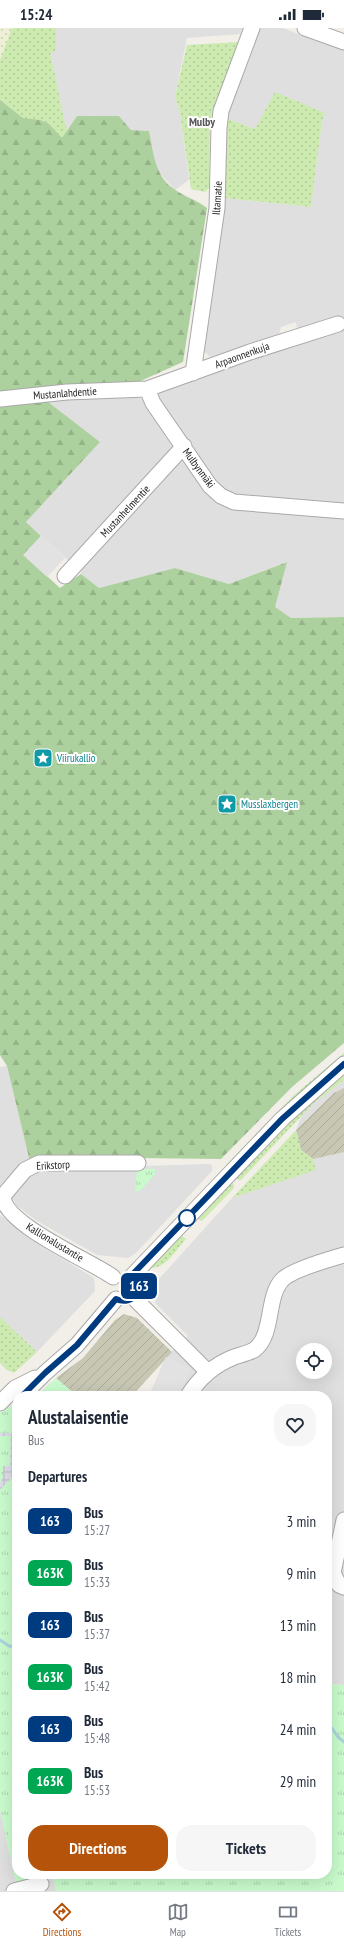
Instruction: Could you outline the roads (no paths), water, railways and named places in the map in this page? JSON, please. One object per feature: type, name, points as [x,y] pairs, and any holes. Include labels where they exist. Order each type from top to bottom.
[{"type":"street","name":"Iltamatie","points":[[193,373],[217,208],[219,128],[221,111],[252,28]]},
{"type":"street","points":[[305,28],[344,42]]},
{"type":"street","name":"Arpaonnenkuja","points":[[147,390],[285,340],[296,338],[338,324]]},
{"type":"street","name":"Mustanlahdentie","points":[[0,399],[67,392],[147,390]]},
{"type":"street","name":"Mulbynmäki","points":[[147,390],[153,403],[184,446],[210,486],[221,496],[234,502],[344,511]]},
{"type":"street","name":"Mustanhelmentie","points":[[65,576],[184,446]]},
{"type":"street","points":[[132,1275],[282,1119],[344,1064]]},
{"type":"street","name":"Erikstorp","points":[[3,1202],[2,1196],[7,1190],[24,1170],[34,1165],[128,1167]]},
{"type":"street","name":"Kallionalustantie","points":[[3,1202],[7,1210],[35,1232],[113,1277]]},
{"type":"street","points":[[191,1391],[208,1372],[232,1358],[254,1350],[260,1343],[264,1336],[276,1289],[282,1280],[290,1274],[344,1255]]},
{"type":"street","points":[[120,1273],[132,1275],[139,1284],[138,1292],[134,1298],[123,1301],[116,1299],[110,1289],[113,1277],[120,1273]]},
{"type":"street","points":[[134,1298],[208,1372]]},
{"type":"street","points":[[27,1391],[77,1345],[116,1299]]},
{"type":"street","points":[[12,1391],[15,1388],[45,1373]]},
{"type":"street","points":[[0,1405],[12,1391]]},
{"type":"street","points":[[0,1405],[12,1400]]},
{"type":"street","points":[[344,1520],[333,1573],[339,1585],[344,1588]]},
{"type":"street","points":[[14,1891],[41,1884]]},
{"type":"waterway","points":[[0,1640],[12,1646]]},
{"type":"waterway","points":[[332,1728],[338,1737],[344,1742]]},
{"type":"place","name":"Viirukallio","points":[[43,758]]},
{"type":"place","name":"Musslaxbergen","points":[[227,804]]},
{"type":"district","name":"Mulby","points":[[202,121]]}]
